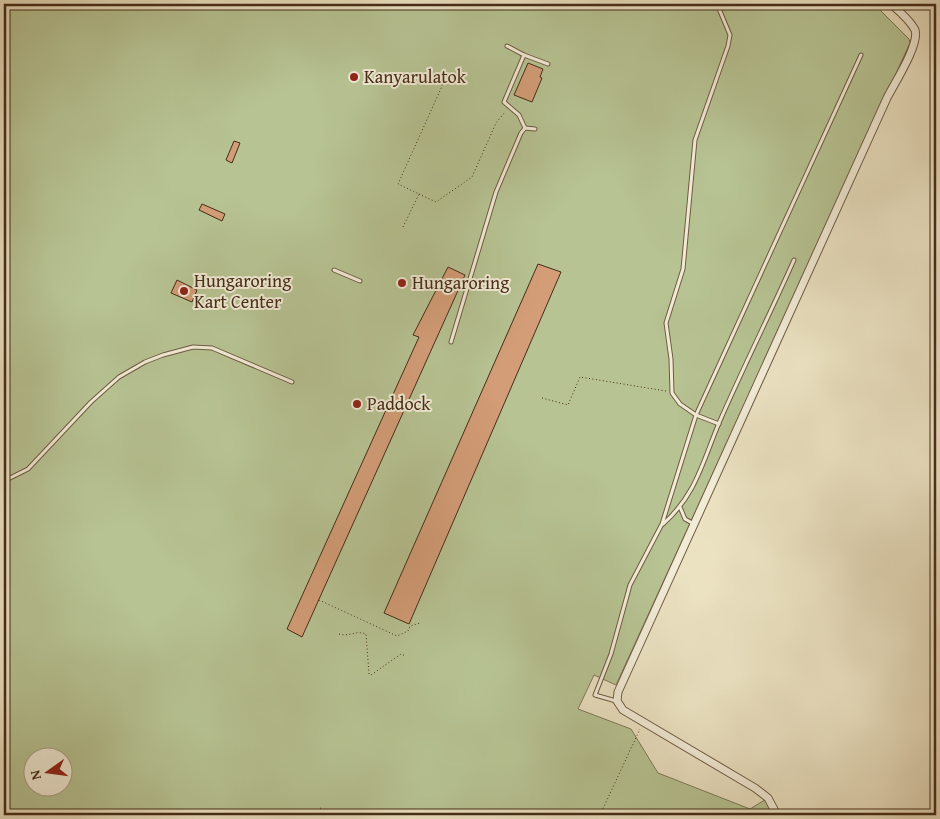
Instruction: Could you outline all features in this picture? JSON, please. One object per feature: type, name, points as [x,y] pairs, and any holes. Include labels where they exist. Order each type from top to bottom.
[{"type":"street","points":[[778,815],[768,798],[755,788],[623,710],[618,701],[618,692],[887,98],[915,43],[916,32],[911,23],[891,4]]},
{"type":"lane","points":[[716,4],[730,35],[728,46],[695,140],[684,269],[666,323],[671,360],[672,393],[680,404],[696,416],[719,424]]},
{"type":"lane","points":[[507,46],[524,56],[548,64]]},
{"type":"lane","points":[[618,701],[595,695],[611,654],[630,585],[662,524],[696,416],[861,55]]},
{"type":"lane","points":[[451,342],[496,192],[525,128],[519,115],[504,102],[524,56]]},
{"type":"lane","points":[[525,128],[535,129]]},
{"type":"lane","points":[[662,524],[680,507],[692,492],[719,424],[794,260]]},
{"type":"lane","points":[[334,270],[360,281]]},
{"type":"lane","points":[[4,481],[28,469],[91,402],[119,377],[154,358],[203,346],[220,350],[292,382]]},
{"type":"lane","points":[[680,507],[685,519],[694,524]]},
{"type":"path","points":[[436,82],[442,84],[398,184],[436,202],[472,177],[496,123],[502,113],[508,111]]},
{"type":"path","points":[[403,227],[418,194]]},
{"type":"path","points":[[542,398],[568,405],[580,377],[672,393]]},
{"type":"path","points":[[319,600],[397,636],[408,631],[410,626],[420,623]]},
{"type":"path","points":[[339,634],[347,637],[360,632],[366,634],[369,674],[371,675],[400,654],[406,656]]},
{"type":"path","points":[[600,815],[643,722]]},
{"type":"path","points":[[320,808],[336,815]]},
{"type":"path","points":[[935,815],[936,811]]},
{"type":"green space","name":"Hungaroring","points":[[4,4],[874,4],[909,39],[910,43],[616,685],[594,675],[578,709],[631,729],[658,773],[750,809],[768,798],[777,815],[4,815]]},
{"type":"building","points":[[528,63],[543,69],[540,77],[542,78],[532,102],[514,95]]},
{"type":"building","points":[[234,141],[240,143],[232,163],[226,160]]},
{"type":"building","points":[[202,204],[225,214],[222,221],[199,210]]},
{"type":"building","name":"Hungaroring","points":[[538,264],[561,272],[409,624],[384,613]]},
{"type":"building","points":[[448,267],[465,275],[302,637],[287,629],[419,337],[413,335]]},
{"type":"building","name":"Hungaroring Kart Center","points":[[177,280],[197,290],[192,302],[171,293]]},
{"type":"place","name":"Kanyarulatok","points":[[354,77]]},
{"type":"place","name":"Hungaroring","points":[[402,283]]},
{"type":"place","name":"Hungaroring Kart Center","points":[[184,291]]},
{"type":"place","name":"Paddock","points":[[357,404]]}]
